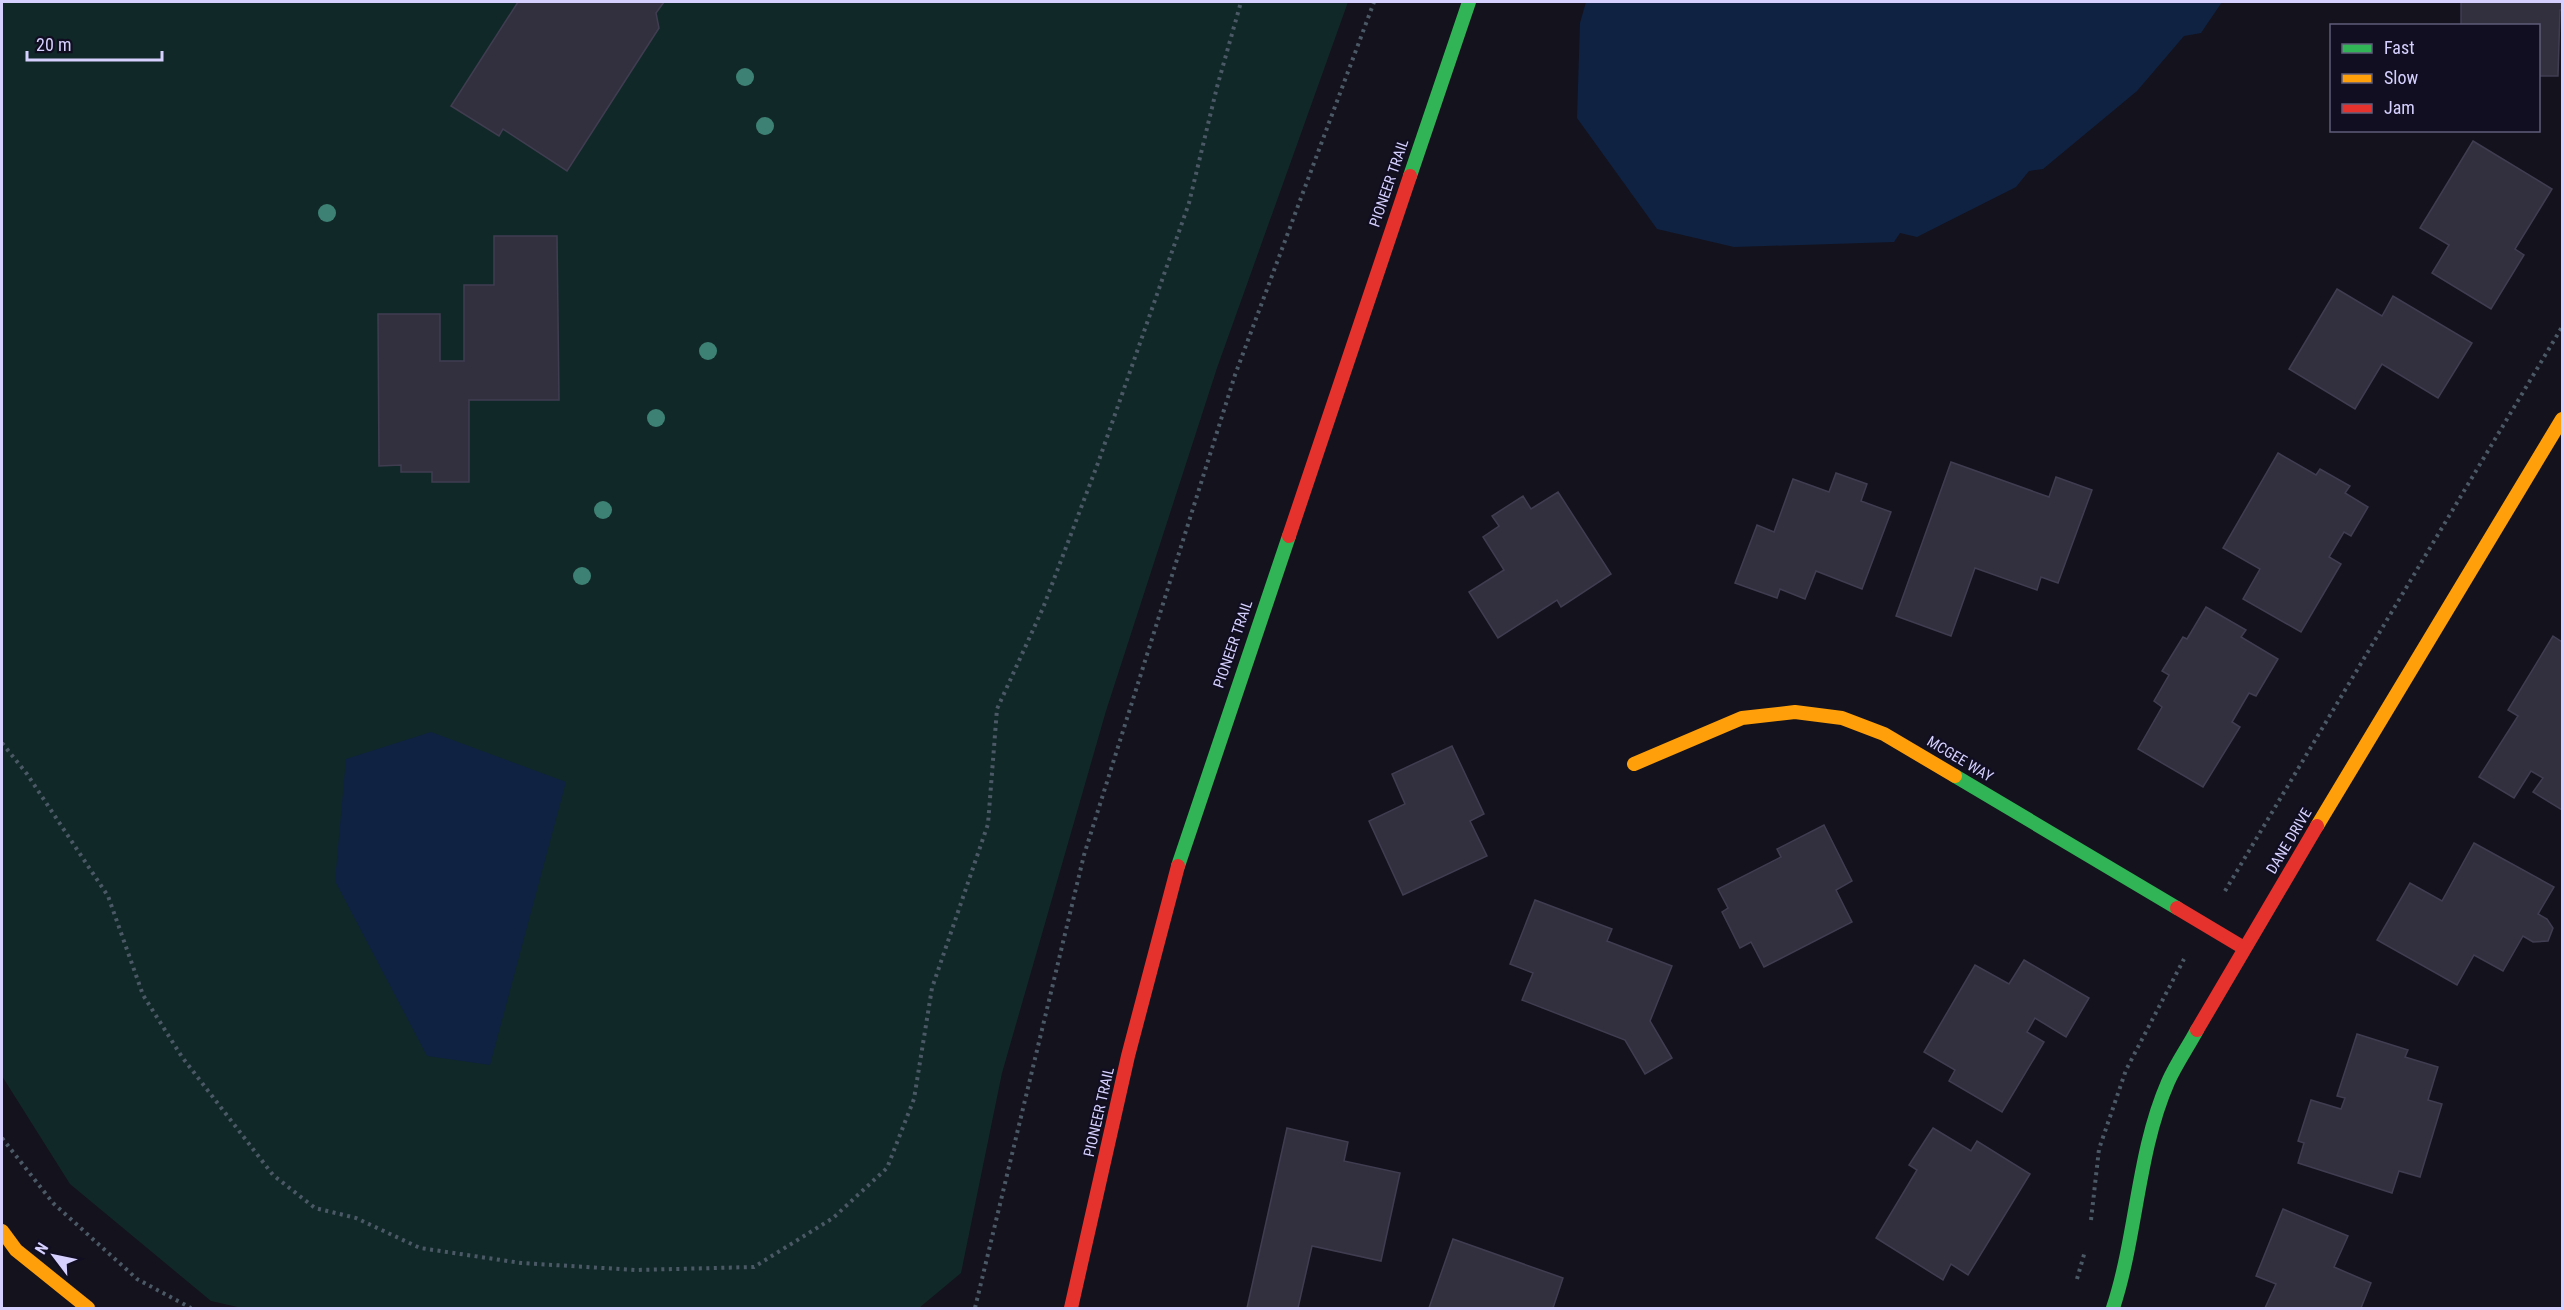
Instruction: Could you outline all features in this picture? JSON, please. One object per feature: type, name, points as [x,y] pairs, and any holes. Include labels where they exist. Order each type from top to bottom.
[{"type":"street","name":"PIONEER TRAIL","points":[[1071,1308],[1128,1056],[1175,875],[1469,2]]},
{"type":"street","name":"DANE DRIVE","points":[[2113,1308],[2124,1274],[2150,1140],[2168,1082],[2244,948],[2562,419]]},
{"type":"street","name":"MCGEE WAY","points":[[1634,764],[1742,718],[1795,712],[1842,718],[1884,734],[2244,948]]},
{"type":"street","points":[[2,1231],[16,1250],[88,1308]]},
{"type":"path","points":[[2,743],[27,774],[108,896],[143,995],[182,1057],[273,1175],[315,1208],[356,1218],[420,1248],[521,1263],[636,1270],[754,1267],[833,1218],[887,1168],[914,1099],[932,988],[988,824],[997,709],[1043,609],[1098,463],[1189,203],[1217,87],[1241,2]]},
{"type":"path","points":[[975,1308],[1084,855],[1235,375],[1374,2]]},
{"type":"path","points":[[2,1138],[53,1203],[136,1279],[191,1308]]},
{"type":"green space","points":[[2,2],[1348,2],[1217,368],[1106,711],[1002,1073],[961,1273],[919,1308],[242,1308],[211,1301],[70,1184],[2,1076]]},
{"type":"water","points":[[1586,2],[2222,2],[2201,33],[2184,36],[2137,91],[2043,169],[2029,171],[2016,187],[1917,237],[1900,233],[1894,242],[1734,247],[1657,229],[1577,118],[1580,23]]},
{"type":"water","points":[[431,732],[566,782],[490,1065],[427,1056],[335,881],[346,759]]},
{"type":"building","points":[[518,2],[664,2],[656,13],[659,28],[567,171],[503,129],[499,136],[451,106]]},
{"type":"building","points":[[2461,2],[2562,2],[2558,76],[2540,76],[2540,24],[2461,24]]},
{"type":"building","points":[[2473,141],[2552,189],[2515,249],[2524,255],[2491,309],[2432,273],[2449,245],[2420,228]]},
{"type":"building","points":[[494,236],[557,236],[559,400],[469,400],[469,482],[432,482],[432,472],[401,472],[401,465],[379,466],[378,314],[440,314],[440,361],[464,361],[464,285],[494,285]]},
{"type":"building","points":[[2337,289],[2382,316],[2393,296],[2472,343],[2438,398],[2382,364],[2355,409],[2289,369]]},
{"type":"building","points":[[2278,453],[2316,475],[2320,469],[2350,486],[2345,493],[2368,507],[2351,536],[2344,532],[2329,557],[2341,564],[2301,632],[2243,599],[2260,569],[2223,548]]},
{"type":"building","points":[[1951,462],[2049,497],[2056,477],[2092,490],[2058,583],[2041,577],[2037,590],[1975,568],[1951,636],[1896,616]]},
{"type":"building","points":[[1836,473],[1867,484],[1861,501],[1891,512],[1862,589],[1816,571],[1805,599],[1780,589],[1777,598],[1735,583],[1757,525],[1774,532],[1793,479],[1829,492]]},
{"type":"building","points":[[1558,492],[1611,574],[1561,607],[1557,600],[1498,638],[1469,592],[1504,570],[1483,537],[1499,526],[1492,516],[1523,496],[1531,509]]},
{"type":"building","points":[[2206,607],[2246,630],[2241,637],[2278,659],[2256,696],[2249,693],[2232,722],[2240,727],[2203,787],[2138,749],[2162,707],[2154,701],[2169,675],[2162,671],[2183,637],[2187,639]]},
{"type":"building","points":[[2553,636],[2562,642],[2562,810],[2533,792],[2543,778],[2531,771],[2514,798],[2479,777],[2518,716],[2508,710]]},
{"type":"building","points":[[1452,746],[1484,814],[1470,821],[1487,856],[1403,895],[1369,821],[1405,804],[1392,774]]},
{"type":"building","points":[[1824,825],[1852,881],[1836,890],[1852,922],[1764,967],[1751,942],[1740,948],[1722,912],[1728,908],[1718,889],[1781,857],[1777,849]]},
{"type":"building","points":[[2474,843],[2554,887],[2538,914],[2547,919],[2553,928],[2548,941],[2533,942],[2523,936],[2503,971],[2474,955],[2457,985],[2377,940],[2410,883],[2442,901]]},
{"type":"building","points":[[1535,900],[1612,929],[1607,941],[1672,966],[1650,1021],[1672,1058],[1645,1074],[1625,1040],[1522,1000],[1533,973],[1510,964]]},
{"type":"building","points":[[2024,960],[2089,998],[2066,1037],[2035,1018],[2027,1032],[2044,1042],[2002,1112],[1949,1081],[1955,1070],[1924,1052],[1975,965],[2009,984]]},
{"type":"building","points":[[2357,1034],[2408,1050],[2405,1057],[2438,1067],[2428,1100],[2442,1104],[2420,1177],[2399,1171],[2392,1193],[2298,1163],[2304,1143],[2298,1141],[2311,1100],[2341,1109],[2345,1098],[2337,1096]]},
{"type":"building","points":[[1287,1128],[1348,1142],[1344,1161],[1400,1173],[1381,1261],[1312,1246],[1298,1308],[1247,1308]]},
{"type":"building","points":[[1933,1128],[1971,1151],[1977,1141],[2030,1174],[1968,1275],[1951,1264],[1943,1280],[1876,1238],[1917,1170],[1909,1165]]},
{"type":"building","points":[[2283,1209],[2348,1236],[2334,1267],[2371,1283],[2361,1308],[2265,1308],[2276,1284],[2256,1276]]},
{"type":"building","points":[[1453,1239],[1563,1278],[1553,1308],[1429,1308]]},
{"type":"traffic: fast","points":[[1410,176],[1469,2]]},
{"type":"traffic: fast","points":[[1178,866],[1289,536]]},
{"type":"traffic: fast","points":[[1955,776],[2177,908]]},
{"type":"traffic: fast","points":[[2113,1308],[2127,1252],[2143,1165],[2158,1109],[2171,1075],[2197,1030]]},
{"type":"traffic: slow","points":[[2317,826],[2562,419]]},
{"type":"traffic: slow","points":[[1634,764],[1742,718],[1795,712],[1842,718],[1884,734],[1955,776]]},
{"type":"traffic: slow","points":[[2,1231],[16,1250],[88,1308]]},
{"type":"traffic: jam","points":[[1289,536],[1410,176]]},
{"type":"traffic: jam","points":[[2197,1030],[2317,826]]},
{"type":"traffic: jam","points":[[1071,1308],[1128,1056],[1178,866]]},
{"type":"traffic: jam","points":[[2177,908],[2244,948]]}]
